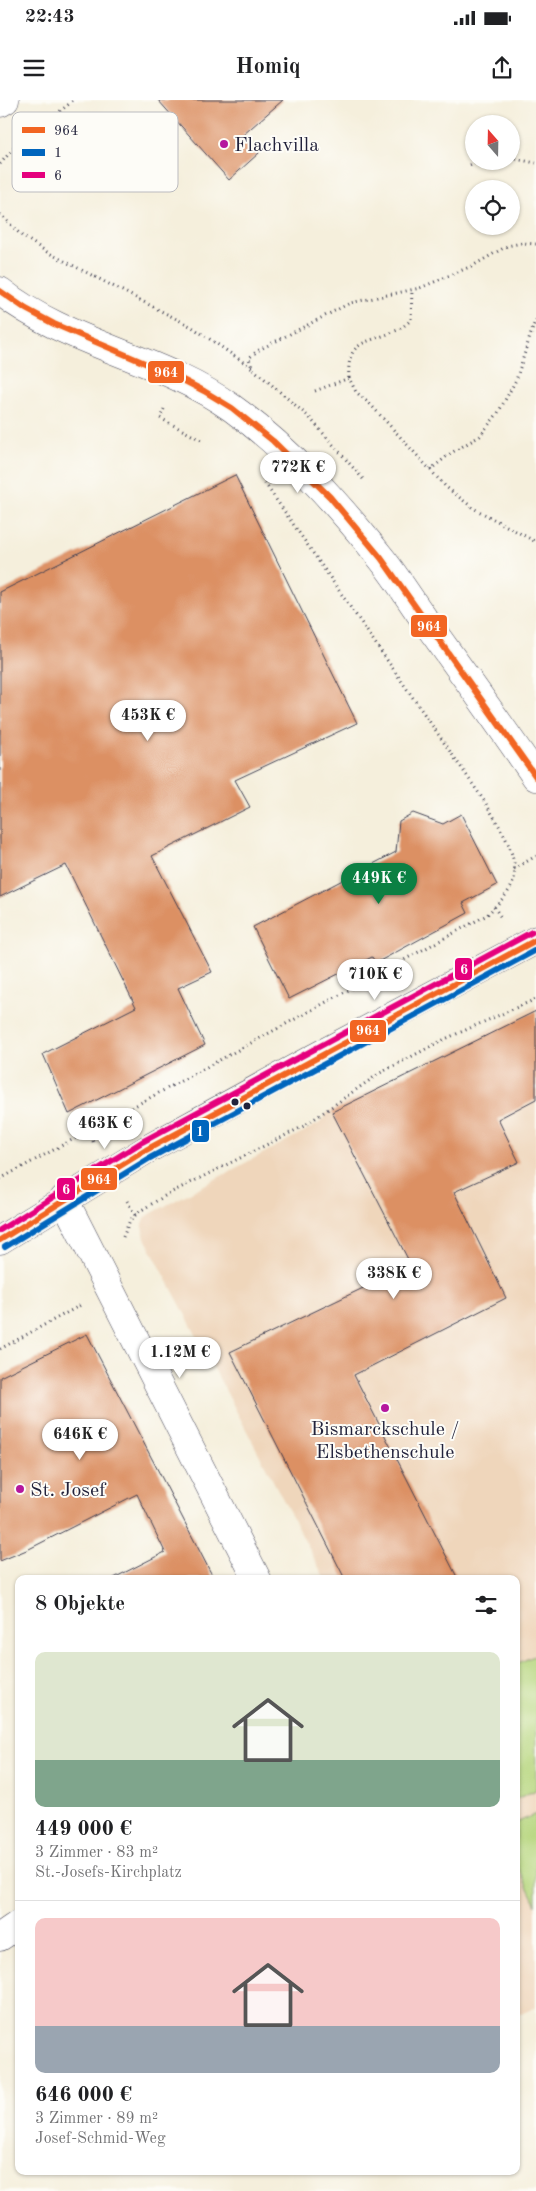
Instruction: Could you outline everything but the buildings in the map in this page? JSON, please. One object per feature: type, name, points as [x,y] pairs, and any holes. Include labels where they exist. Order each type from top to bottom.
[{"type":"street","points":[[0,102],[5,100]]},
{"type":"street","points":[[0,291],[40,317],[141,359],[197,386],[232,408],[265,434],[304,470],[382,559],[536,777]]},
{"type":"street","points":[[0,1240],[146,1150],[312,1058],[536,940]]},
{"type":"street","points":[[64,1199],[111,1288],[255,1575]]},
{"type":"street","points":[[0,1937],[15,1927]]},
{"type":"path","points":[[59,112],[74,100]]},
{"type":"path","points":[[0,164],[12,150]]},
{"type":"path","points":[[520,160],[536,163]]},
{"type":"path","points":[[0,214],[22,236],[47,252],[186,323],[252,368]]},
{"type":"path","points":[[256,351],[350,303],[412,290],[456,273],[507,246],[522,243],[536,244]]},
{"type":"path","points":[[412,290],[411,320],[397,331],[362,343],[352,353],[348,363],[349,378],[356,392],[370,404],[446,487],[473,508],[536,542]]},
{"type":"path","points":[[430,470],[451,453],[480,436],[498,413],[516,380],[536,318]]},
{"type":"path","points":[[315,391],[349,378]]},
{"type":"path","points":[[160,418],[201,440]]},
{"type":"path","points":[[0,1179],[487,916],[512,885],[514,869],[511,851],[485,802],[261,478]]},
{"type":"path","points":[[514,869],[536,856]]},
{"type":"path","points":[[0,1349],[111,1288],[119,1278],[122,1240],[130,1220],[140,1211],[168,1194],[304,1126],[380,1073],[445,1039],[536,999]]},
{"type":"shaded area","name":"Bismarckschule / Elsbethenschule","points":[[536,1005],[536,2007],[521,2014],[520,1575],[323,1575],[145,1238],[142,1227],[146,1217],[152,1213],[320,1123],[328,1112]]},
{"type":"green space","points":[[536,1655],[536,1790],[520,1797],[520,1662]]},
{"type":"green space","points":[[536,1814],[536,1905],[520,1871],[520,1821]]},
{"type":"transit line","name":"964","points":[[0,291],[26,309],[54,324],[175,376],[204,391],[232,408],[273,441],[330,497],[381,558],[536,777]]},
{"type":"transit line","name":"6","points":[[0,1230],[142,1142],[532,932]]},
{"type":"transit line","name":"964","points":[[0,1240],[146,1150],[536,940]]},
{"type":"transit line","name":"1","points":[[5,1247],[150,1158],[536,950]]},
{"type":"place","name":"Flachvilla","points":[[224,144]]},
{"type":"place","name":"Bismarckschule / Elsbethenschule","points":[[385,1408]]},
{"type":"place","name":"St. Josef","points":[[20,1489]]}]
